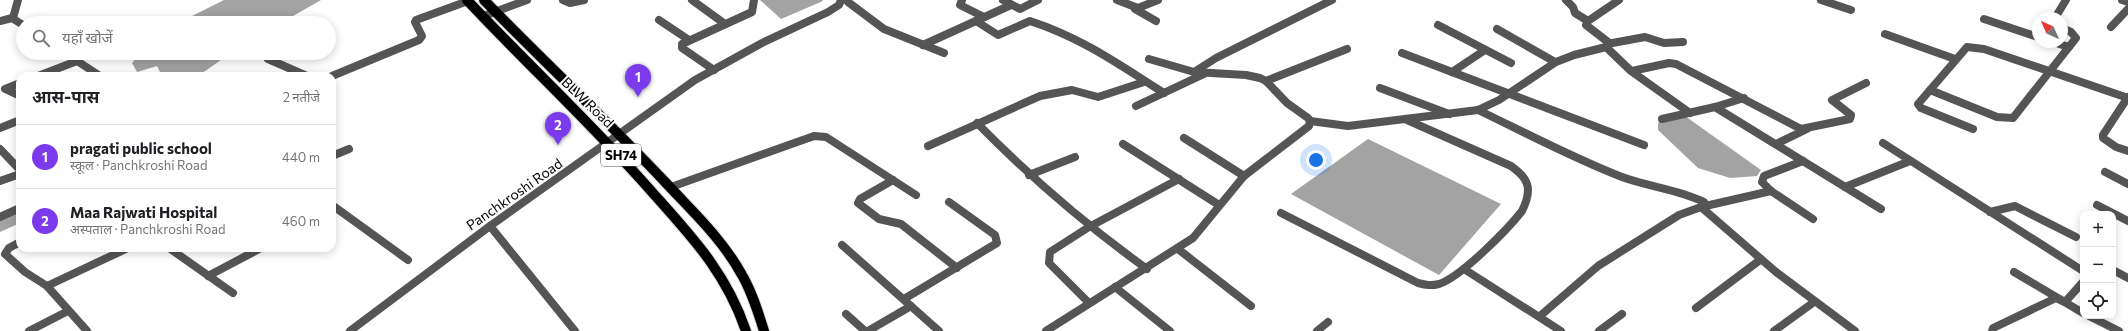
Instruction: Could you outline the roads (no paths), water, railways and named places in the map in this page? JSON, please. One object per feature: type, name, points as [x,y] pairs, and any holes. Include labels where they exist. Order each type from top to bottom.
[{"type":"main road","name":"BLW Road","points":[[468,0],[522,59],[608,142],[708,256],[726,283],[739,310],[746,331]]},
{"type":"main road","name":"SH74","points":[[484,0],[534,52],[620,134],[714,234],[742,274],[753,297],[764,331]]},
{"type":"street","points":[[13,18],[18,0]]},
{"type":"street","points":[[336,74],[419,40],[422,36],[415,22],[416,20],[468,0]]},
{"type":"street","points":[[484,16],[527,0]]},
{"type":"street","points":[[563,0],[570,4],[584,0]]},
{"type":"street","points":[[692,0],[725,24]]},
{"type":"street","points":[[714,70],[682,48],[682,44],[752,12],[754,0]]},
{"type":"street","points":[[962,0],[960,5],[984,17]]},
{"type":"street","points":[[1003,0],[1020,9],[1038,0]]},
{"type":"street","points":[[1117,0],[1156,21]]},
{"type":"street","points":[[1135,9],[1158,0]]},
{"type":"street","points":[[1194,72],[1216,58],[1330,0]]},
{"type":"street","points":[[1566,0],[1573,7],[1575,13],[1588,21]]},
{"type":"street","points":[[1619,0],[1588,21],[1586,25],[1605,38],[1608,42],[1607,45],[1610,53],[1690,113]]},
{"type":"street","points":[[1821,0],[1851,10]]},
{"type":"street","points":[[2059,12],[2066,0]]},
{"type":"street","points":[[2122,0],[2128,2]]},
{"type":"street","points":[[845,2],[884,29],[944,53]]},
{"type":"street","name":"Panchkroshi Road","points":[[350,331],[490,226],[545,189],[695,80],[845,2]]},
{"type":"street","points":[[923,45],[1011,5]]},
{"type":"street","points":[[2111,27],[2128,9]]},
{"type":"street","points":[[0,21],[13,18],[16,20]]},
{"type":"street","points":[[1984,19],[2032,35]]},
{"type":"street","points":[[659,20],[689,40]]},
{"type":"street","points":[[976,21],[998,35],[1030,21],[1057,30],[1102,52],[1144,82],[1164,93]]},
{"type":"street","points":[[1438,25],[1511,63]]},
{"type":"street","points":[[1497,29],[1555,62]]},
{"type":"street","points":[[1930,90],[1997,117],[2009,119],[2013,118],[2076,38],[2068,32]]},
{"type":"street","points":[[1885,34],[1955,59]]},
{"type":"street","points":[[1149,59],[1204,74],[1246,75],[1266,81],[1286,103],[1310,121],[1348,126],[1407,120],[1478,110],[1511,94],[1555,62],[1568,56],[1607,45],[1645,37],[1664,43],[1683,42]]},
{"type":"street","points":[[1973,129],[1919,106],[1918,104],[1955,59],[1967,47],[1978,47],[2128,98],[2103,135],[2103,138],[2108,143],[2128,151]]},
{"type":"street","points":[[1266,81],[1347,49]]},
{"type":"street","points":[[1452,72],[1485,50]]},
{"type":"street","points":[[1402,54],[1644,145]]},
{"type":"street","points":[[270,60],[298,72]]},
{"type":"street","points":[[48,72],[77,61],[94,72]]},
{"type":"street","points":[[1632,71],[1669,63],[1676,64],[1744,98],[1794,126],[1807,129]]},
{"type":"street","points":[[1136,106],[1204,74]]},
{"type":"street","points":[[928,146],[1050,93],[1078,90],[1098,97],[1144,82]]},
{"type":"street","points":[[1776,144],[1807,129],[1850,119],[1851,115],[1832,100],[1866,83]]},
{"type":"street","points":[[16,85],[6,89],[16,94]]},
{"type":"street","points":[[1380,88],[1450,114]]},
{"type":"street","points":[[1662,119],[1715,107],[1744,98]]},
{"type":"street","points":[[1715,107],[1881,209]]},
{"type":"street","points":[[1478,110],[1582,161],[1625,178],[1691,195],[1704,202],[1701,207]]},
{"type":"street","points":[[1281,213],[1418,283],[1429,286],[1437,285],[1464,269],[1522,210],[1526,201],[1527,181],[1523,174],[1511,166],[1407,120]]},
{"type":"street","points":[[1046,331],[1115,287],[1147,269],[1193,238],[1218,205],[1244,176],[1304,131],[1309,126],[1310,121]]},
{"type":"street","points":[[0,128],[16,122]]},
{"type":"street","points":[[978,124],[1029,176],[1089,227],[1147,269]]},
{"type":"street","points":[[671,187],[814,136],[821,136],[826,137],[916,195]]},
{"type":"street","points":[[1184,138],[1244,176]]},
{"type":"street","points":[[1883,143],[2080,269]]},
{"type":"street","points":[[1123,144],[1218,205]]},
{"type":"street","points":[[0,149],[16,166]]},
{"type":"street","points":[[336,154],[349,149]]},
{"type":"street","points":[[1029,176],[1074,157]]},
{"type":"street","points":[[1845,187],[1910,160]]},
{"type":"street","points":[[1803,161],[1764,176],[1762,182],[1771,191],[1813,219]]},
{"type":"street","points":[[2105,172],[2128,184]]},
{"type":"street","points":[[0,181],[16,175]]},
{"type":"street","points":[[1089,303],[1049,263],[1048,258],[1050,252],[1089,227],[1179,179]]},
{"type":"street","points":[[893,180],[860,199],[858,203],[879,219],[901,224],[956,268]]},
{"type":"street","points":[[1540,316],[1598,266],[1678,216],[1701,207],[1771,191]]},
{"type":"street","points":[[904,299],[993,247],[997,239],[995,235],[950,202]]},
{"type":"street","points":[[2097,205],[2128,221]]},
{"type":"street","points":[[1990,212],[2015,206],[2076,237]]},
{"type":"street","points":[[1701,207],[1732,238],[1814,302],[1855,331]]},
{"type":"street","points":[[336,208],[408,260]]},
{"type":"street","points":[[0,217],[16,210]]},
{"type":"street","points":[[490,226],[575,331]]},
{"type":"street","points":[[16,244],[9,248],[5,254],[25,272],[47,286],[87,331]]},
{"type":"street","points":[[842,245],[939,331]]},
{"type":"street","points":[[1178,249],[1251,306]]},
{"type":"street","points":[[47,286],[119,252]]},
{"type":"street","points":[[175,252],[233,293]]},
{"type":"street","points":[[208,276],[253,252]]},
{"type":"street","points":[[1696,308],[1760,260]]},
{"type":"street","points":[[1464,269],[1540,316],[1561,331]]},
{"type":"street","points":[[2014,272],[2080,312]]},
{"type":"street","points":[[2116,272],[2128,278]]},
{"type":"street","points":[[1992,331],[1993,328],[2056,298],[2065,302],[2082,283]]},
{"type":"street","points":[[1115,287],[1170,331]]},
{"type":"street","points":[[1774,331],[1814,302]]},
{"type":"street","points":[[846,314],[867,331],[911,306]]},
{"type":"street","points":[[29,331],[68,311]]},
{"type":"street","points":[[1599,331],[1622,314]]},
{"type":"street","points":[[2096,319],[2119,331]]},
{"type":"street","points":[[1317,331],[1328,322]]},
{"type":"waterway","points":[[0,225],[16,216]]},
{"type":"place","name":"pragati public school","points":[[638,97]]},
{"type":"place","name":"Maa Rajwati Hospital","points":[[558,145]]}]
